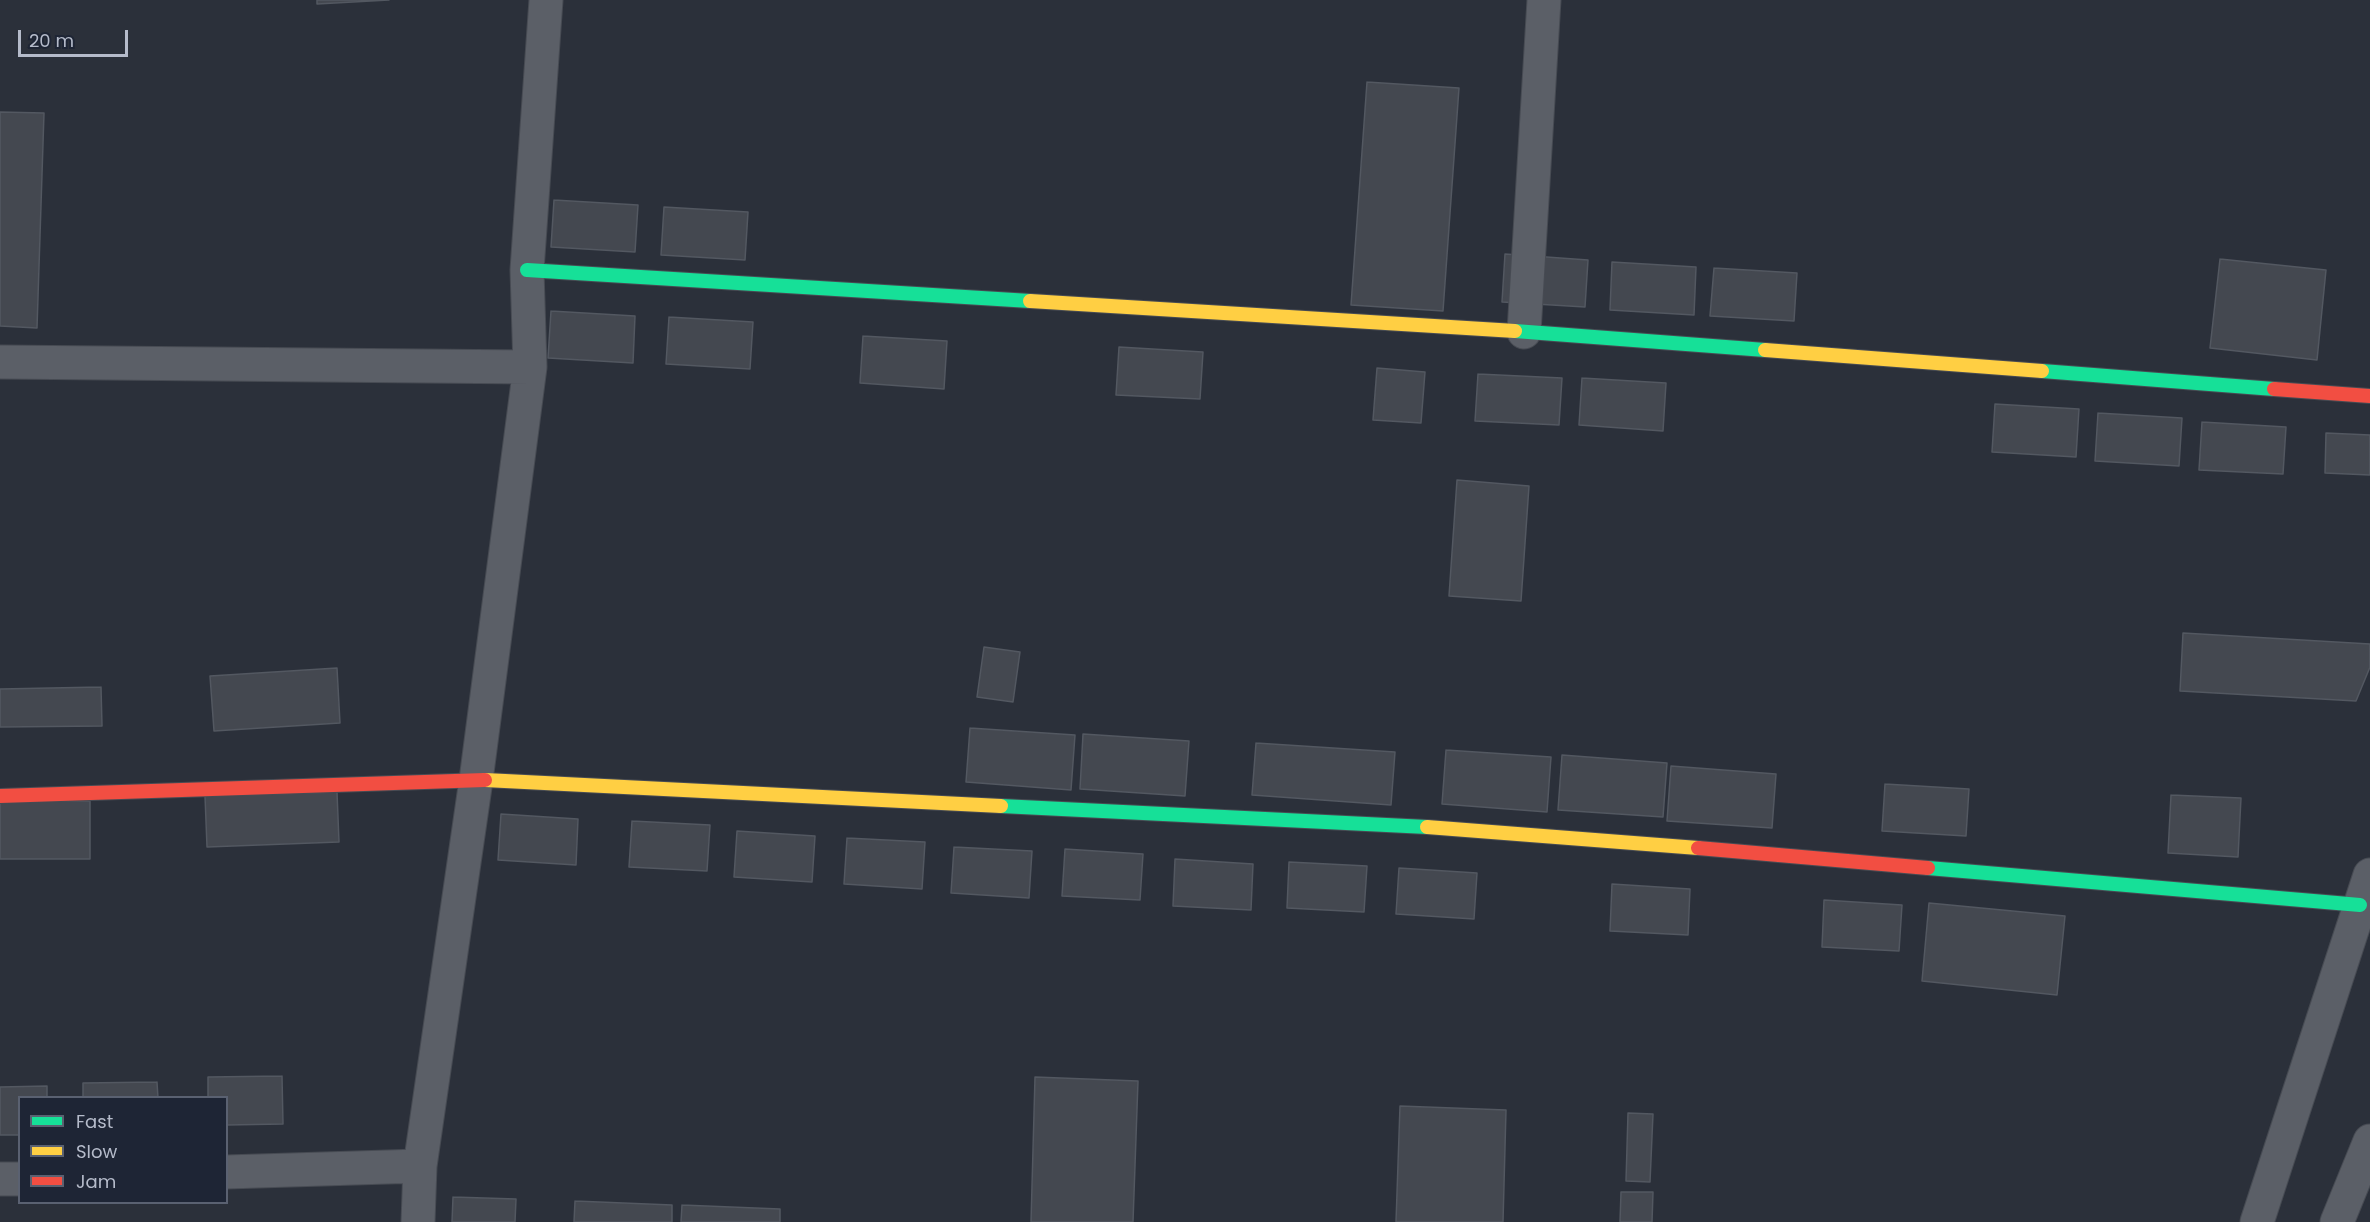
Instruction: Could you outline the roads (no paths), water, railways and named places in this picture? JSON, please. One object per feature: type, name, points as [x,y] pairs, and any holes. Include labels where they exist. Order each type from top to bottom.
[{"type":"street","points":[[418,1222],[420,1166],[476,780],[530,367],[527,270],[546,0]]},
{"type":"street","points":[[1524,332],[1544,0]]},
{"type":"street","points":[[527,270],[1524,332],[2370,396]]},
{"type":"street","points":[[0,362],[530,367]]},
{"type":"street","points":[[0,796],[476,780],[1476,829],[2365,890],[2257,1222]]},
{"type":"street","points":[[2337,1222],[2370,1141]]},
{"type":"street","points":[[228,1172],[420,1166]]},
{"type":"street","points":[[0,1179],[18,1179]]}]
